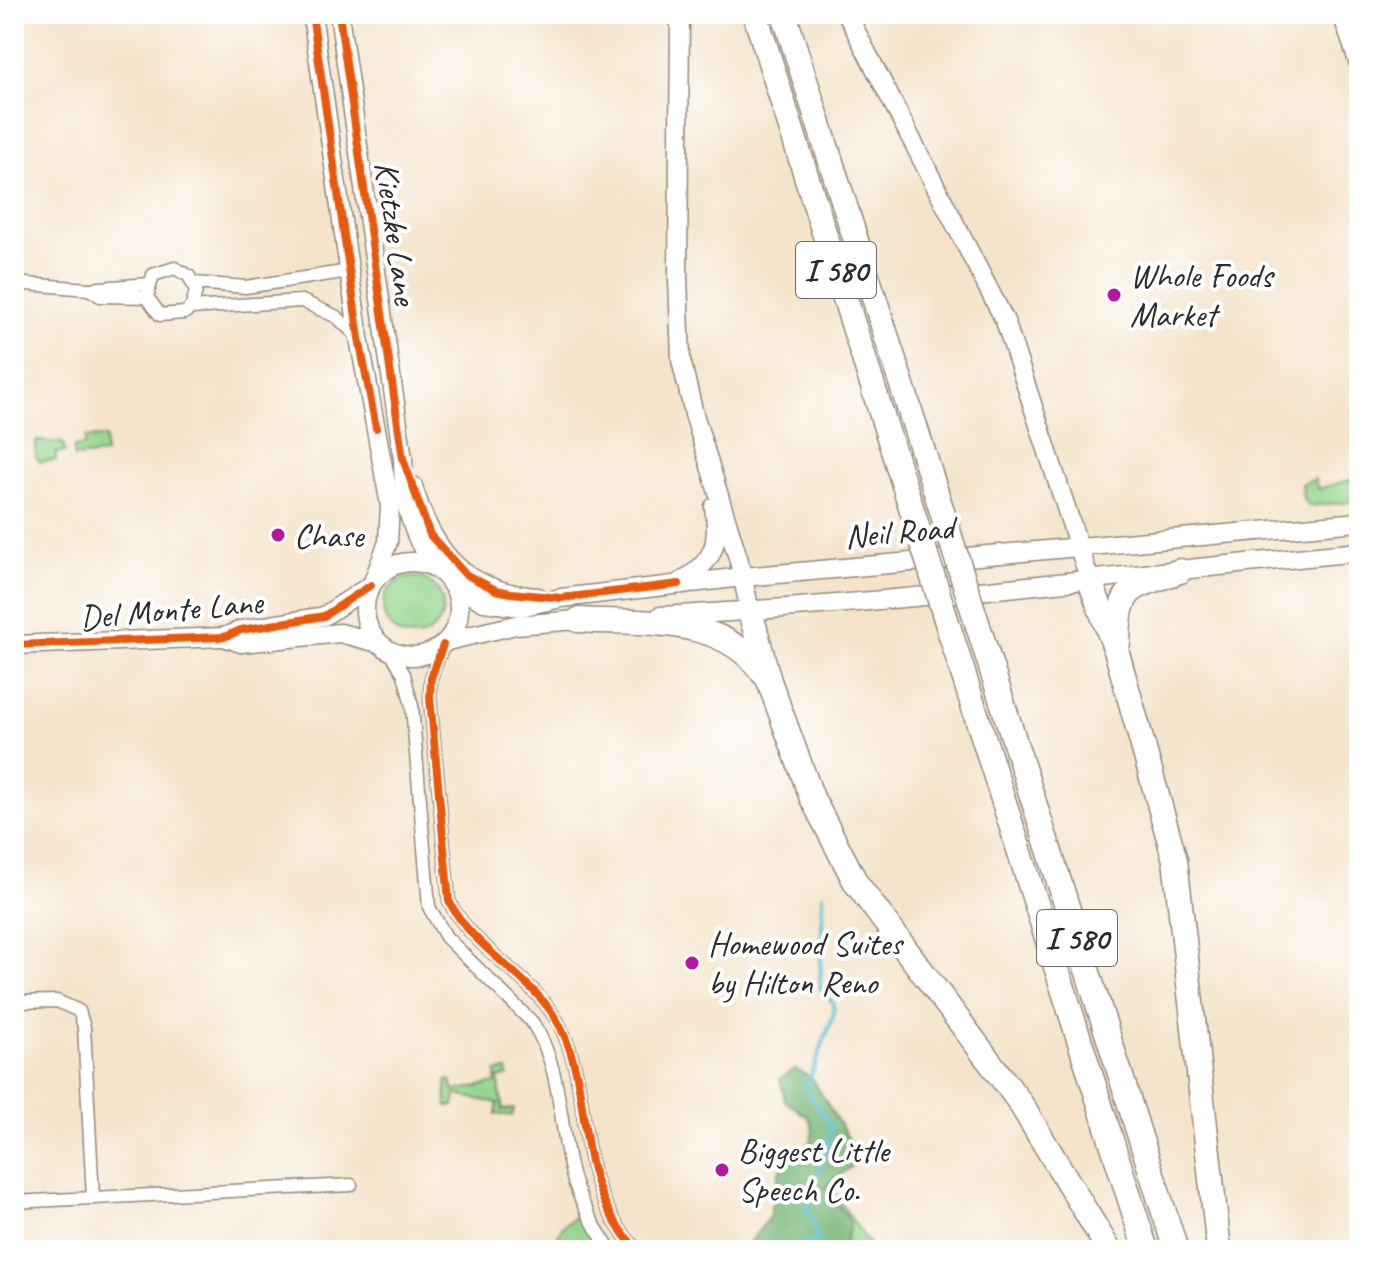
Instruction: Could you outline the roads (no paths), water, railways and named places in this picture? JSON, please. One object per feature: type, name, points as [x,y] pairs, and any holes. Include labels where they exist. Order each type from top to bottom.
[{"type":"highway","name":"I 580","points":[[755,14],[1146,1250]]},
{"type":"highway","name":"I 580","points":[[784,14],[1176,1250]]},
{"type":"highway","points":[[1117,653],[1118,613],[1125,595],[1141,585],[1180,571]]},
{"type":"highway","points":[[1090,581],[1117,653],[1175,860],[1219,1250]]},
{"type":"highway","points":[[750,611],[769,681],[812,798],[856,883],[1019,1101],[1109,1250]]},
{"type":"highway","points":[[578,620],[709,630],[742,647],[769,681]]},
{"type":"main road","name":"Kietzke Lane","points":[[312,14],[359,338],[390,505],[388,542],[372,584]]},
{"type":"main road","name":"Kietzke Lane","points":[[339,14],[403,459],[405,497],[413,531],[434,567]]},
{"type":"main road","points":[[680,14],[679,333],[687,386],[743,577],[750,611]]},
{"type":"main road","points":[[847,14],[1005,321],[1090,581]]},
{"type":"main road","points":[[1343,14],[1359,61]]},
{"type":"main road","points":[[679,584],[702,569],[717,536],[707,457]]},
{"type":"main road","points":[[403,459],[422,519],[451,562],[482,584],[511,593],[561,598]]},
{"type":"main road","name":"Neil Road","points":[[451,584],[484,602],[507,607],[743,577],[1359,522]]},
{"type":"main road","name":"Neil Road","points":[[445,643],[516,625],[750,611],[1090,581],[1359,552]]},
{"type":"main road","points":[[404,562],[434,567],[451,584],[459,605],[457,621],[445,643],[419,655],[385,647],[365,617],[372,584],[389,567],[404,562]]},
{"type":"main road","name":"Del Monte Lane","points":[[14,645],[224,637],[241,630],[324,616],[372,584]]},
{"type":"main road","name":"Del Monte Lane","points":[[224,637],[241,643],[340,633],[385,647]]},
{"type":"street","points":[[191,308],[196,291],[194,283],[183,271],[167,268],[153,275],[147,290],[154,310],[168,317],[191,308],[302,301],[337,317],[359,338]]},
{"type":"street","points":[[194,283],[246,287],[349,271]]},
{"type":"street","points":[[14,283],[89,289],[100,296],[147,290]]},
{"type":"street","points":[[445,643],[431,678],[430,698],[449,901],[464,924],[539,999],[559,1024],[573,1066],[592,1170],[612,1215],[637,1250]]},
{"type":"street","points":[[385,647],[404,674],[412,706],[429,907],[446,937],[532,1022],[543,1038],[554,1071],[575,1186],[610,1250]]},
{"type":"street","points":[[14,1002],[57,1001],[79,1011],[84,1027],[93,1198]]},
{"type":"street","points":[[14,1202],[351,1185]]},
{"type":"waterway","points":[[779,1250],[819,1240],[808,1210],[808,1194],[823,1162],[831,1127],[806,1088],[834,1014],[833,1003],[820,987],[823,895]]},
{"type":"place","name":"Whole Foods Market","points":[[1114,295]]},
{"type":"place","name":"Chase","points":[[278,535]]},
{"type":"place","name":"Homewood Suites by Hilton Reno","points":[[692,963]]},
{"type":"place","name":"Biggest Little Speech Co.","points":[[722,1170]]}]
